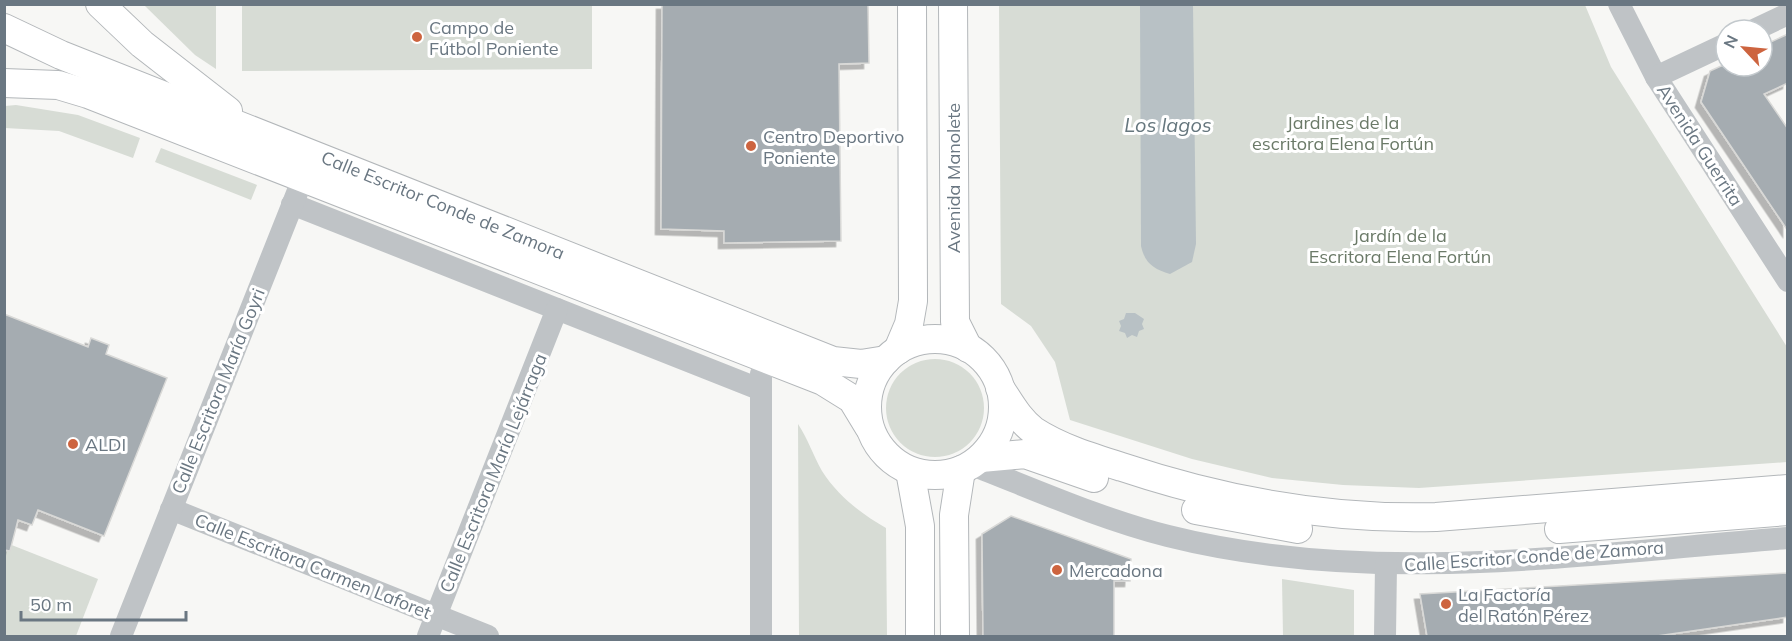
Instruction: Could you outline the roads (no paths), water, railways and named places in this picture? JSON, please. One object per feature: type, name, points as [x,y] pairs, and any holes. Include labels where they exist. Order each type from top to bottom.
[{"type":"main road","points":[[100,4],[142,44],[249,128]]},
{"type":"main road","points":[[912,4],[913,301],[909,324],[892,355],[875,375],[868,392],[869,427],[878,446],[892,461],[910,471],[944,475],[971,464],[993,443],[1000,426],[1003,407],[1000,388]]},
{"type":"main road","name":"Avenida Manolete","points":[[953,4],[955,322],[968,348]]},
{"type":"main road","name":"Calle Escritor Conde de Zamora","points":[[4,28],[61,55],[832,361],[861,364],[892,355]]},
{"type":"main road","name":"Calle Escritor Conde de Zamora","points":[[4,83],[57,85],[88,94],[832,386],[852,399],[869,427]]},
{"type":"main road","points":[[892,355],[914,342],[932,339],[951,341],[968,348],[982,358],[1022,420],[1033,430],[1091,456],[1202,491],[1335,514],[1392,517],[1478,515],[1788,489]]},
{"type":"main road","name":"Calle Escritor Conde de Zamora","points":[[971,464],[1025,454],[1193,509],[1284,528],[1334,532],[1411,536],[1489,534],[1788,511]]},
{"type":"main road","points":[[955,636],[954,515],[971,464]]},
{"type":"main road","points":[[910,471],[920,526],[920,636]]},
{"type":"street","name":"Avenida Guerrita","points":[[1619,4],[1656,77],[1788,281]]},
{"type":"street","points":[[1774,21],[1788,14]]},
{"type":"street","points":[[1656,77],[1714,50]]},
{"type":"street","points":[[291,145],[303,178]]},
{"type":"street","name":"Calle Escritora María Goyri","points":[[121,636],[303,178]]},
{"type":"street","points":[[292,204],[759,389]]},
{"type":"street","name":"Calle Escritora María Lejárraga","points":[[428,636],[557,309]]},
{"type":"street","points":[[761,636],[759,389],[762,359]]},
{"type":"street","name":"Calle Escritor Conde de Zamora","points":[[971,464],[1167,536],[1240,550],[1311,560],[1386,565],[1448,564],[1788,538]]},
{"type":"street","name":"Calle Escritora Carmen Laforet","points":[[171,509],[488,636]]},
{"type":"street","points":[[1385,636],[1386,565]]},
{"type":"water","name":"Los lagos","points":[[1140,5],[1193,5],[1196,244],[1192,262],[1170,274],[1151,265],[1141,246]]},
{"type":"water","points":[[1126,313],[1135,313],[1144,319],[1142,324],[1144,329],[1139,331],[1137,337],[1132,335],[1127,338],[1125,333],[1119,331],[1121,326],[1119,321],[1124,319]]},
{"type":"place","name":"Campo de Fútbol Poniente","points":[[417,37]]},
{"type":"place","name":"Centro Deportivo Poniente","points":[[751,146]]},
{"type":"place","name":"ALDI","points":[[73,444]]},
{"type":"place","name":"Mercadona","points":[[1057,570]]},
{"type":"place","name":"La Factoría del Ratón Pérez","points":[[1446,604]]},
{"type":"park label","name":"Jardines de la escritora Elena Fortún","points":[[1343,132]]},
{"type":"park label","name":"Jardín de la Escritora Elena Fortún","points":[[1400,245]]}]
